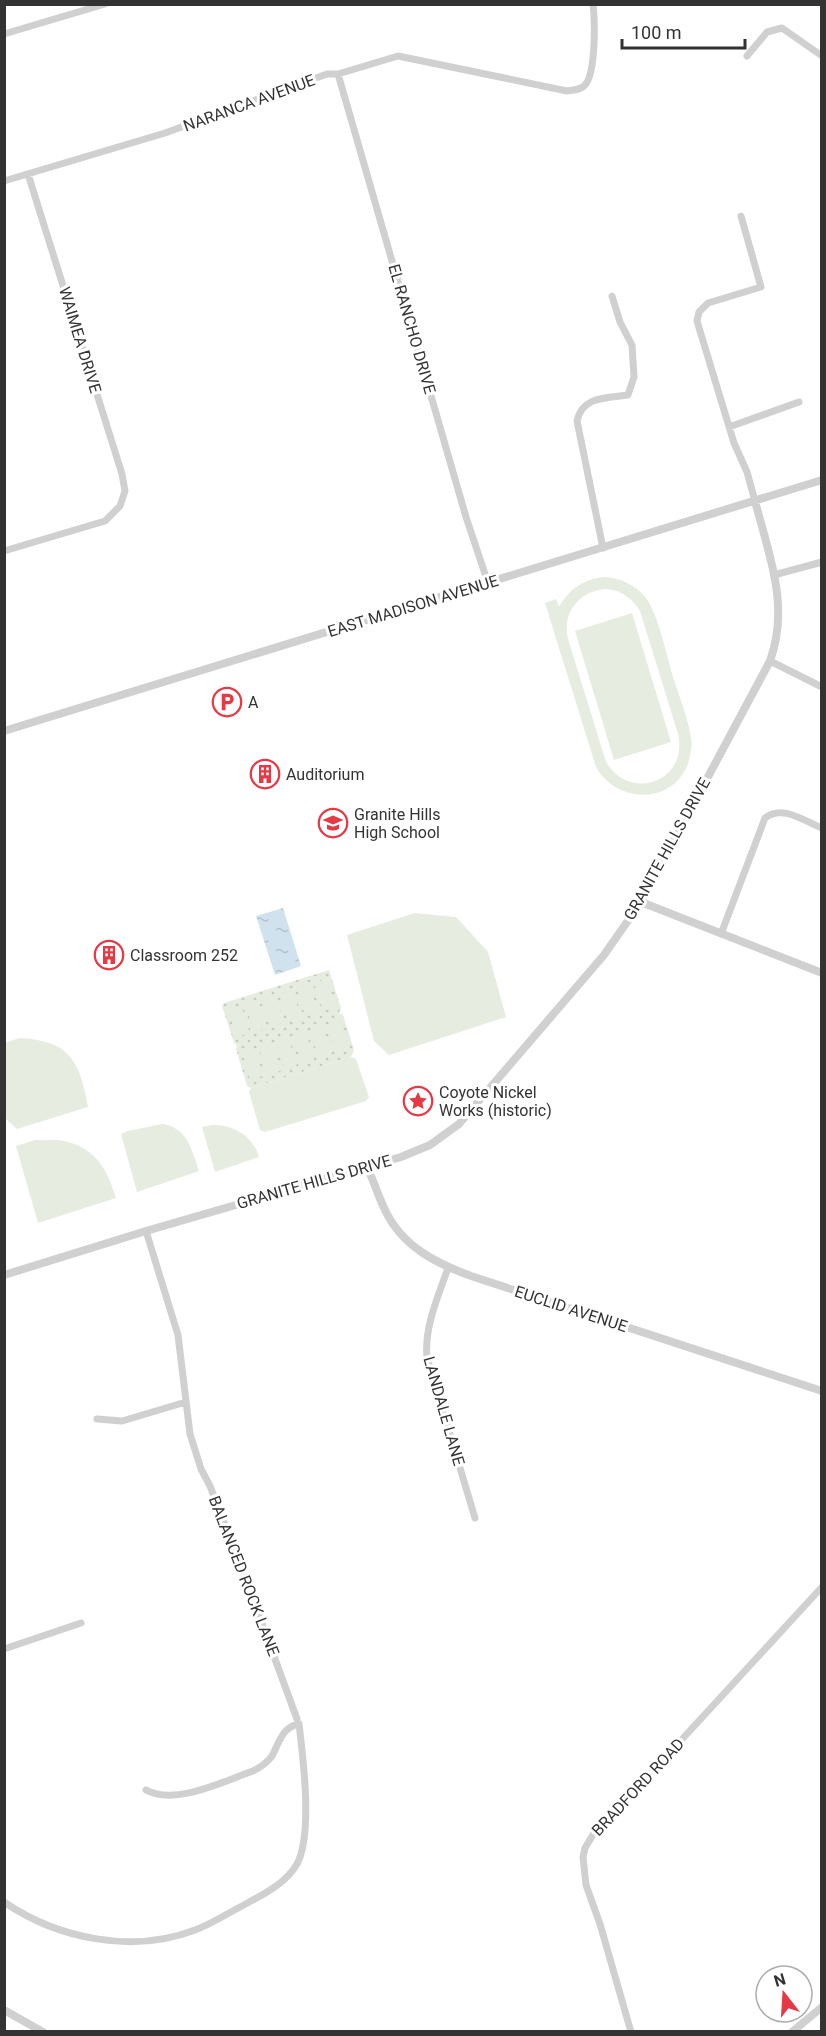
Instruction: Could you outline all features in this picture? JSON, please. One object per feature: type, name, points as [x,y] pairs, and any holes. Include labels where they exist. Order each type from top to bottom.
[{"type":"street","points":[[4,34],[105,4]]},
{"type":"street","name":"NARANCA AVENUE","points":[[4,181],[165,133],[327,75],[338,74],[398,56],[567,91],[580,89],[589,79],[596,31],[593,4]]},
{"type":"street","points":[[747,56],[767,32],[782,28],[822,56]]},
{"type":"street","name":"EL RANCHO DRIVE","points":[[338,74],[466,517],[488,583]]},
{"type":"street","name":"WAIMEA DRIVE","points":[[4,551],[105,521],[120,506],[125,491],[28,174]]},
{"type":"street","name":"GRANITE HILLS DRIVE","points":[[4,1275],[367,1167],[421,1149],[440,1139],[459,1124],[604,955],[641,902],[770,661],[779,623],[780,608],[774,575],[755,501],[747,472],[729,427],[697,321],[699,312],[708,303],[761,287],[741,216]]},
{"type":"street","points":[[603,548],[577,421],[581,411],[591,401],[628,395],[634,377],[632,345],[620,322],[612,296]]},
{"type":"street","points":[[729,427],[799,402]]},
{"type":"street","name":"EAST MADISON AVENUE","points":[[4,731],[822,480]]},
{"type":"street","points":[[774,575],[822,562]]},
{"type":"street","points":[[770,661],[822,687]]},
{"type":"street","points":[[721,934],[765,818],[772,813],[783,812],[822,828]]},
{"type":"street","points":[[641,902],[822,973]]},
{"type":"street","name":"EUCLID AVENUE","points":[[367,1167],[384,1209],[397,1230],[420,1252],[448,1268],[822,1391]]},
{"type":"street","name":"BALANCED ROCK LANE","points":[[4,1902],[42,1923],[71,1934],[106,1941],[161,1939],[195,1930],[264,1894],[284,1880],[297,1863],[304,1837],[305,1793],[298,1722],[242,1569],[210,1486],[201,1469],[190,1434],[178,1335],[146,1231]]},
{"type":"street","name":"LANDALE LANE","points":[[448,1268],[428,1332],[427,1358],[475,1518]]},
{"type":"street","points":[[97,1419],[122,1421],[186,1402]]},
{"type":"street","name":"BRADFORD ROAD","points":[[631,2031],[586,1884],[583,1857],[585,1848],[597,1828],[822,1587]]},
{"type":"street","points":[[4,1649],[81,1623]]},
{"type":"street","points":[[146,1790],[161,1796],[184,1794],[253,1771],[261,1767],[271,1756],[287,1729],[298,1722]]},
{"type":"street","points":[[792,2031],[822,2007]]},
{"type":"street","points":[[4,2010],[43,2031]]},
{"type":"shaded area","points":[[598,578],[618,579],[633,586],[646,598],[659,626],[691,740],[690,756],[684,772],[674,784],[662,791],[633,794],[619,789],[606,780],[596,767],[545,603],[556,599],[559,607],[578,586]],"holes":[[[606,589],[626,596],[640,611],[678,734],[679,750],[675,764],[667,774],[656,781],[643,784],[629,782],[617,774],[606,762],[568,639],[568,620],[575,605],[588,594]]]},
{"type":"shaded area","points":[[632,613],[671,742],[614,760],[575,631]]},
{"type":"shaded area","points":[[415,913],[456,917],[488,952],[506,1017],[389,1055],[374,1041],[347,935]]},
{"type":"shaded area","points":[[329,970],[341,1008],[339,1013],[343,1015],[354,1050],[351,1057],[251,1088],[247,1086],[236,1049],[237,1045],[234,1043],[222,1006],[224,1003]]},
{"type":"shaded area","points":[[326,979],[335,1007],[323,1011],[314,983]]},
{"type":"shaded area","points":[[309,984],[318,1012],[305,1016],[297,988]]},
{"type":"shaded area","points":[[292,989],[301,1017],[288,1021],[280,994]]},
{"type":"shaded area","points":[[275,995],[284,1022],[271,1027],[262,999]]},
{"type":"shaded area","points":[[258,1000],[267,1028],[254,1032],[245,1004]]},
{"type":"shaded area","points":[[241,1005],[250,1033],[237,1037],[228,1010]]},
{"type":"shaded area","points":[[340,1021],[349,1049],[336,1053],[327,1025]]},
{"type":"shaded area","points":[[323,1027],[331,1055],[319,1059],[310,1031]]},
{"type":"shaded area","points":[[306,1032],[314,1060],[302,1064],[293,1036]]},
{"type":"shaded area","points":[[288,1037],[297,1065],[285,1069],[276,1041]]},
{"type":"shaded area","points":[[19,1038],[50,1043],[69,1056],[81,1077],[88,1107],[17,1129],[5,1118],[5,1043]]},
{"type":"shaded area","points":[[271,1043],[280,1071],[267,1075],[259,1047]]},
{"type":"shaded area","points":[[254,1048],[263,1076],[250,1080],[242,1052]]},
{"type":"shaded area","points":[[351,1057],[356,1059],[369,1097],[366,1101],[265,1132],[260,1130],[249,1092],[251,1088]]},
{"type":"shaded area","points":[[162,1124],[170,1126],[183,1135],[191,1148],[199,1171],[137,1192],[121,1134]]},
{"type":"shaded area","points":[[212,1125],[235,1129],[247,1137],[259,1157],[215,1172],[202,1127]]},
{"type":"shaded area","points":[[35,1140],[64,1141],[75,1144],[92,1154],[109,1178],[116,1198],[38,1223],[16,1146]]},
{"type":"water","points":[[283,908],[301,966],[275,975],[256,916]]},
{"type":"place","name":"A","points":[[227,702]]},
{"type":"place","name":"Auditorium","points":[[265,774]]},
{"type":"place","name":"Granite Hills High School","points":[[333,823]]},
{"type":"place","name":"Classroom 252","points":[[109,955]]},
{"type":"place","name":"Coyote Nickel Works (historic)","points":[[418,1101]]}]
